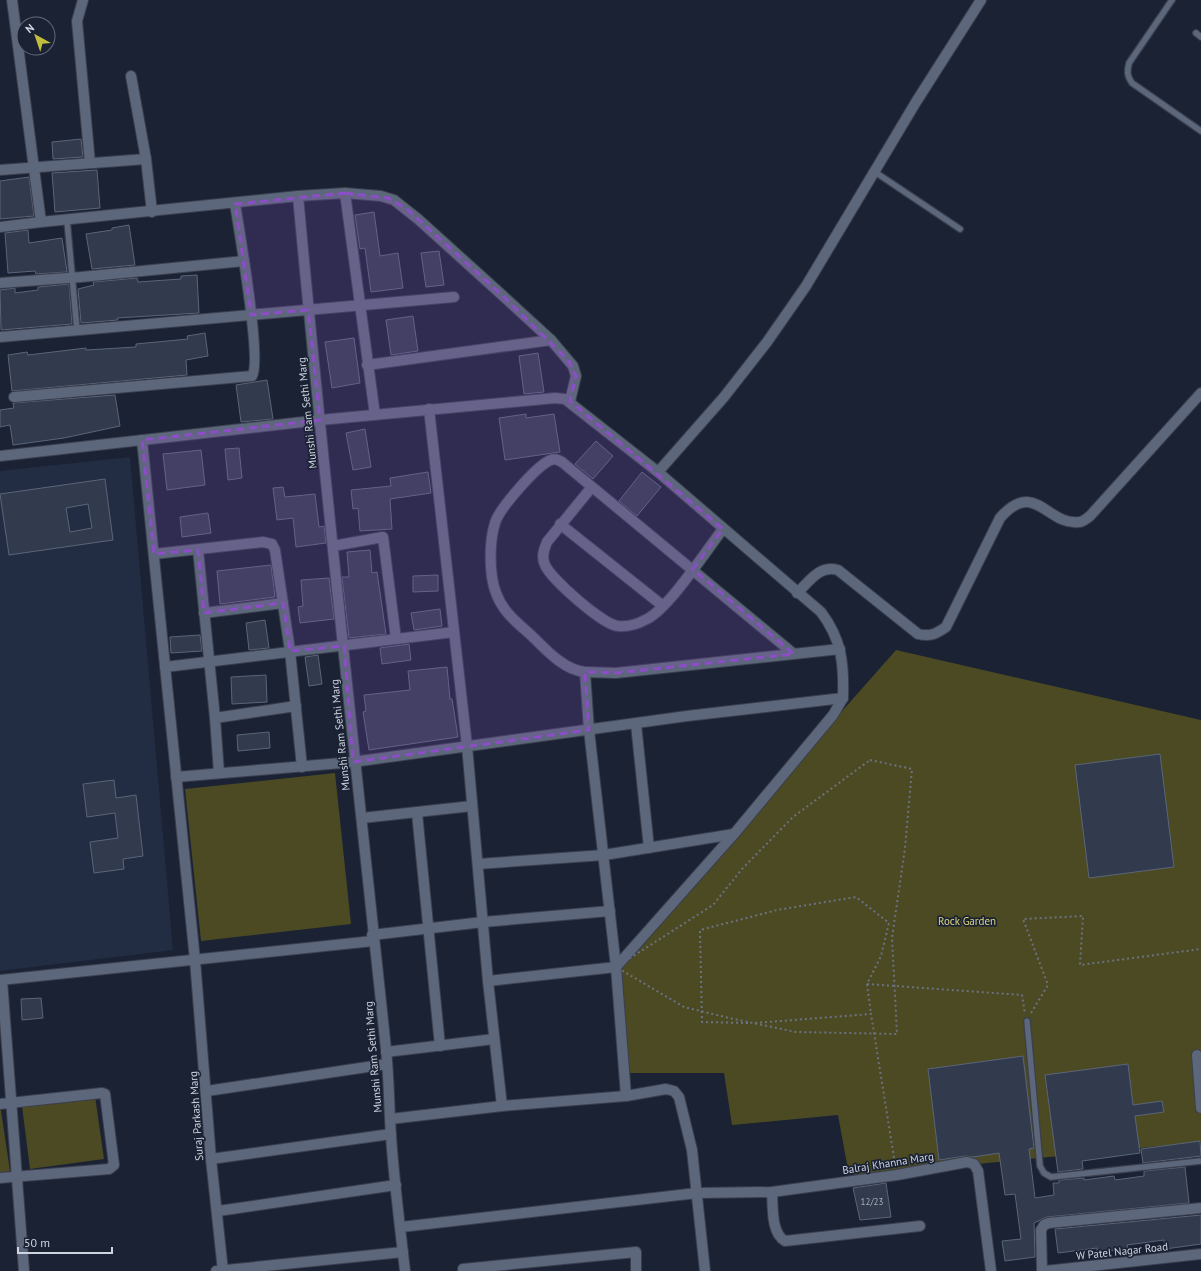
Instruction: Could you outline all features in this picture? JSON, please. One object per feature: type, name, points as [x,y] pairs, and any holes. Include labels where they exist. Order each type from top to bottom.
[{"type":"street","points":[[12,0],[41,222]]},
{"type":"street","points":[[83,0],[77,20],[90,163]]},
{"type":"street","points":[[658,472],[724,397],[767,342],[806,286],[916,102],[981,0]]},
{"type":"street","points":[[131,76],[146,159],[152,212]]},
{"type":"street","points":[[0,170],[146,159]]},
{"type":"street","points":[[0,227],[235,204],[298,196],[345,193],[380,196],[398,203],[551,340],[576,371],[570,402]]},
{"type":"street","points":[[345,193],[367,365],[375,415]]},
{"type":"street","name":"Munshi Ram Sethi Marg","points":[[298,196],[308,310],[344,646],[354,762],[362,818],[373,938],[386,1052],[391,1134],[405,1271]]},
{"type":"street","points":[[14,397],[252,376],[256,367],[251,315],[235,204]]},
{"type":"street","points":[[0,283],[72,278],[244,261]]},
{"type":"street","points":[[0,337],[454,297]]},
{"type":"street","points":[[367,365],[551,340]]},
{"type":"street","points":[[797,593],[821,571],[829,568],[838,570],[918,634],[928,636],[937,633],[946,626],[1000,518],[1010,508],[1021,502],[1034,503],[1070,521],[1080,522],[1090,516],[1201,393]]},
{"type":"street","points":[[0,456],[429,409],[555,398],[565,399],[658,472],[797,593],[821,612],[836,636],[840,649],[844,674],[843,698],[833,715],[734,834],[616,968],[488,981]]},
{"type":"street","points":[[429,409],[467,746],[488,981],[502,1106]]},
{"type":"street","name":"Suraj Parkash Marg","points":[[142,440],[195,960],[207,1091],[211,1159],[218,1211],[221,1271]]},
{"type":"street","points":[[794,654],[692,569],[591,488],[562,462],[556,459],[548,461],[514,494],[495,522],[491,566],[496,594],[506,612],[552,656],[576,671],[616,673],[794,654],[840,649]]},
{"type":"street","points":[[591,488],[560,524],[548,542],[543,552],[544,564],[550,575],[602,620],[617,626],[631,626],[648,619],[663,606],[723,529]]},
{"type":"street","points":[[560,524],[663,606]]},
{"type":"street","points":[[333,546],[383,537],[396,639]]},
{"type":"street","points":[[154,554],[269,542],[275,550],[290,651],[302,767]]},
{"type":"street","points":[[198,550],[216,718],[219,773]]},
{"type":"street","points":[[204,614],[283,602]]},
{"type":"street","points":[[164,667],[454,632]]},
{"type":"street","points":[[585,672],[589,730],[616,968],[626,1096]]},
{"type":"street","points":[[176,778],[354,762],[589,730],[843,698]]},
{"type":"street","points":[[216,718],[296,706]]},
{"type":"street","points":[[636,724],[649,848]]},
{"type":"street","points":[[362,818],[472,806]]},
{"type":"street","points":[[417,813],[440,1046]]},
{"type":"street","points":[[478,864],[604,855],[734,834]]},
{"type":"street","points":[[24,1271],[1,980],[195,960],[373,938],[483,922],[610,911]]},
{"type":"street","points":[[386,1052],[494,1039]]},
{"type":"street","points":[[1197,1055],[1201,1108]]},
{"type":"street","points":[[207,1091],[387,1064]]},
{"type":"street","points":[[390,1119],[502,1106],[626,1096],[666,1089],[674,1091],[679,1097],[692,1150],[705,1271]]},
{"type":"street","points":[[0,1104],[102,1093],[105,1094],[114,1165],[109,1169],[0,1178]]},
{"type":"street","points":[[211,1159],[391,1134]]},
{"type":"street","name":"Balraj Khanna Marg","points":[[400,1227],[697,1193],[772,1192],[897,1175],[967,1162],[974,1164],[978,1171],[990,1271]]},
{"type":"street","points":[[218,1211],[396,1185]]},
{"type":"street","points":[[772,1192],[776,1232],[780,1238],[785,1241],[920,1226]]},
{"type":"street","points":[[1042,1271],[1041,1230],[1044,1225],[1049,1223],[1201,1208]]},
{"type":"street","points":[[221,1271],[403,1252]]},
{"type":"street","points":[[463,1271],[463,1269],[636,1252],[636,1271]]},
{"type":"street","name":"W Patel Nagar Road","points":[[1045,1271],[1201,1254]]},
{"type":"lane","points":[[1172,0],[1129,63],[1127,71],[1128,78],[1132,83],[1201,131]]},
{"type":"lane","points":[[874,172],[960,229]]},
{"type":"lane","points":[[67,220],[77,330]]},
{"type":"lane","points":[[1027,1021],[1040,1166],[1044,1173],[1052,1177],[1201,1161]]},
{"type":"path","points":[[870,760],[912,770],[905,848],[892,938],[897,1034],[796,1032],[729,1018],[684,1007],[616,968],[713,905],[742,869],[793,817],[870,760]]},
{"type":"path","points":[[871,1014],[748,1023],[702,1022],[700,930],[777,910],[856,897],[889,923],[881,956],[867,984],[897,1175]]},
{"type":"path","points":[[1027,1021],[1048,985],[1022,919],[1083,916],[1080,965],[1201,949]]},
{"type":"path","points":[[867,984],[1022,995],[1027,1021]]},
{"type":"highlighted area","points":[[345,193],[388,198],[407,209],[501,294],[569,361],[576,376],[570,401],[723,529],[693,569],[794,654],[616,673],[585,672],[589,730],[353,762],[344,646],[290,651],[283,603],[204,613],[198,550],[154,554],[142,440],[320,420],[308,310],[251,315],[235,204]]},
{"type":"shaded area","points":[[130,457],[173,950],[0,971],[0,471]]},
{"type":"green space","name":"Rock Garden","points":[[896,650],[1201,720],[1201,1142],[854,1176],[847,1164],[838,1115],[732,1125],[724,1073],[619,1073],[616,967]]},
{"type":"green space","points":[[335,773],[351,924],[201,941],[185,789]]},
{"type":"green space","points":[[95,1096],[104,1159],[30,1169],[22,1106]]},
{"type":"green space","points":[[0,1104],[10,1171],[0,1173]]},
{"type":"building","points":[[81,139],[83,157],[53,159],[52,142]]},
{"type":"building","points":[[97,170],[100,208],[55,212],[52,173]]},
{"type":"building","points":[[29,177],[34,216],[0,219],[0,181]]},
{"type":"building","points":[[374,212],[380,256],[398,253],[403,288],[371,292],[365,248],[360,249],[355,215]]},
{"type":"building","points":[[129,225],[135,265],[92,269],[86,234],[112,230],[112,228]]},
{"type":"building","points":[[28,230],[29,243],[62,238],[67,272],[36,274],[35,271],[8,273],[5,233]]},
{"type":"building","points":[[439,251],[444,285],[426,287],[421,253]]},
{"type":"building","points":[[197,275],[199,313],[117,318],[118,320],[81,323],[78,289],[94,285],[93,282],[137,278],[138,282],[181,279],[181,276]]},
{"type":"building","points":[[69,284],[72,324],[1,330],[0,290],[15,288],[15,293],[38,290],[38,287]]},
{"type":"building","points":[[413,316],[418,351],[391,355],[386,320]]},
{"type":"building","points":[[205,333],[208,356],[186,360],[187,375],[12,391],[8,355],[27,352],[28,355],[86,348],[86,350],[136,347],[136,344],[188,339],[187,336]]},
{"type":"building","points":[[354,338],[360,383],[332,388],[325,342]]},
{"type":"building","points":[[538,353],[544,392],[524,394],[519,356]]},
{"type":"building","points":[[267,380],[273,419],[241,422],[236,385]]},
{"type":"building","points":[[115,395],[120,426],[64,438],[13,445],[10,425],[0,427],[0,410],[14,408],[13,403]]},
{"type":"building","points":[[526,414],[526,418],[554,414],[560,452],[505,460],[499,418]]},
{"type":"building","points":[[365,429],[371,467],[353,470],[346,433]]},
{"type":"building","points":[[596,441],[613,456],[593,479],[575,464]]},
{"type":"building","points":[[239,448],[242,478],[228,480],[225,449]]},
{"type":"building","points":[[201,450],[205,485],[167,490],[163,454]]},
{"type":"building","points":[[428,472],[431,493],[390,499],[392,529],[360,531],[358,508],[353,509],[351,490],[391,486],[390,478]]},
{"type":"building","points":[[642,472],[661,487],[637,516],[619,501]]},
{"type":"building","points":[[105,479],[113,540],[9,555],[0,494]],"holes":[[[88,504],[92,528],[70,532],[66,508]]]},
{"type":"building","points":[[283,487],[285,497],[315,494],[319,527],[324,526],[326,543],[296,547],[293,518],[277,520],[273,488]]},
{"type":"building","points":[[208,513],[211,533],[182,537],[180,517]]},
{"type":"building","points":[[370,550],[372,573],[377,572],[386,634],[349,638],[342,577],[349,577],[347,552]]},
{"type":"building","points":[[271,565],[275,597],[220,604],[217,571]]},
{"type":"building","points":[[438,575],[438,591],[413,592],[413,576]]},
{"type":"building","points":[[329,578],[334,619],[300,623],[298,607],[303,606],[301,580]]},
{"type":"building","points":[[440,609],[442,626],[414,630],[411,613]]},
{"type":"building","points":[[265,620],[269,648],[249,650],[246,623]]},
{"type":"building","points":[[200,635],[202,651],[171,653],[170,637]]},
{"type":"building","points":[[409,644],[411,660],[382,664],[380,648]]},
{"type":"building","points":[[318,655],[322,684],[309,686],[305,657]]},
{"type":"building","points":[[447,667],[450,699],[452,699],[458,737],[369,750],[363,712],[366,711],[364,695],[410,690],[408,671]]},
{"type":"building","points":[[266,675],[267,702],[232,704],[231,677]]},
{"type":"building","points":[[269,732],[270,748],[238,751],[237,735]]},
{"type":"building","points":[[1160,754],[1174,867],[1089,878],[1075,765]]},
{"type":"building","points":[[114,780],[116,798],[136,795],[143,856],[123,859],[124,869],[94,873],[90,842],[118,838],[115,813],[87,817],[83,784]]},
{"type":"building","points":[[41,998],[43,1018],[22,1020],[21,999]]},
{"type":"building","points":[[1023,1056],[1034,1148],[1029,1149],[1035,1198],[1054,1195],[1053,1183],[1059,1183],[1059,1180],[1084,1178],[1084,1180],[1114,1176],[1115,1180],[1144,1176],[1144,1171],[1185,1167],[1189,1203],[1047,1217],[1034,1223],[1035,1257],[1005,1261],[1002,1241],[1021,1239],[1015,1194],[1005,1195],[999,1153],[939,1160],[928,1069]]},
{"type":"building","points":[[1128,1064],[1133,1105],[1162,1101],[1164,1112],[1135,1116],[1140,1153],[1082,1161],[1083,1169],[1058,1172],[1045,1075]]},
{"type":"building","points":[[1200,1141],[1201,1156],[1143,1163],[1141,1149]]},
{"type":"building","points":[[886,1183],[891,1217],[860,1220],[853,1188]]},
{"type":"building","points":[[1201,1215],[1201,1244],[1165,1249],[1164,1240],[1127,1245],[1128,1248],[1097,1253],[1097,1248],[1058,1253],[1055,1229]]}]
